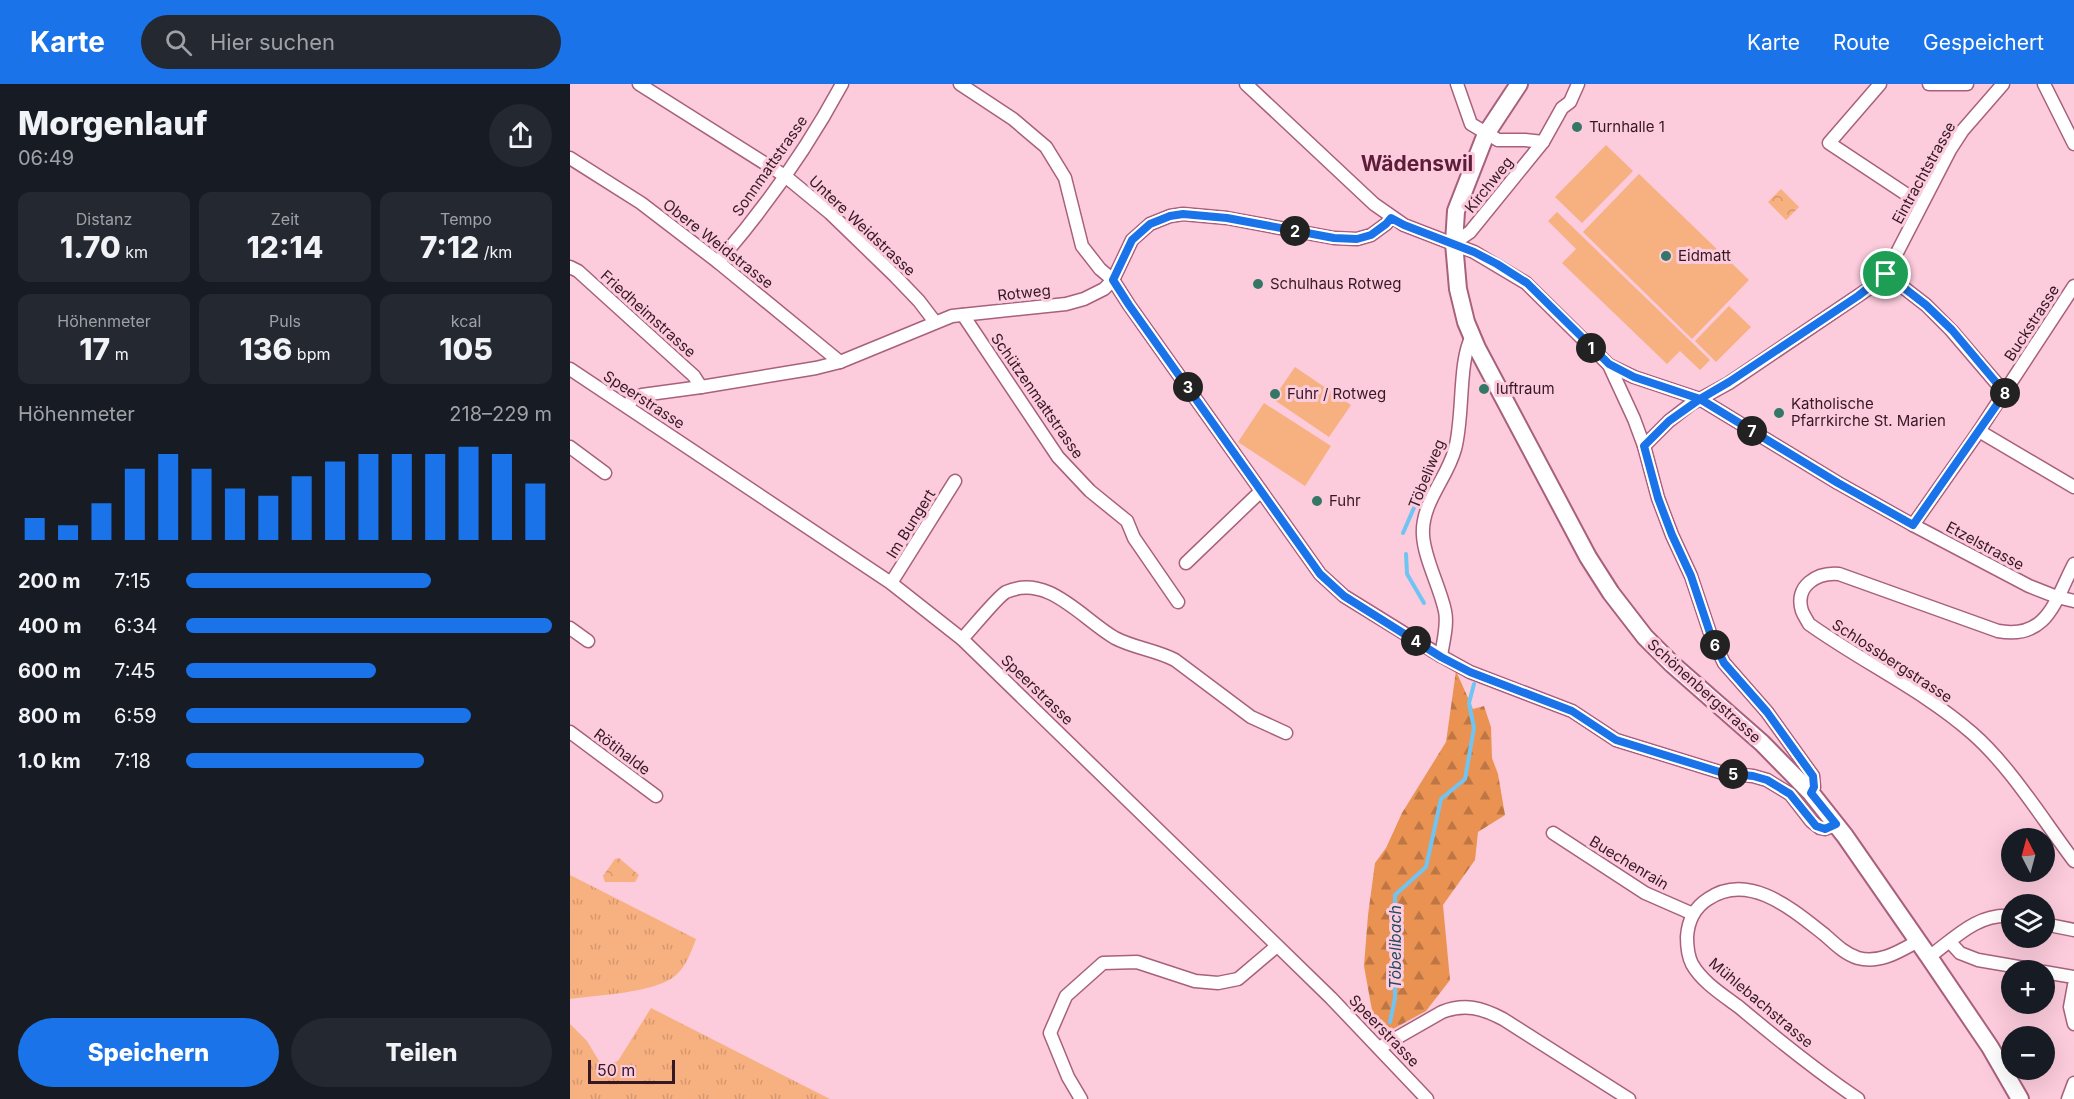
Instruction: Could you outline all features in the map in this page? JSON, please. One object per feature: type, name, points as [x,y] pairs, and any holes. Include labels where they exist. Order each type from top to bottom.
[{"type":"street","name":"Untere Weidstrasse","points":[[639,84],[785,176],[830,213],[887,268],[919,301],[934,322]]},
{"type":"street","name":"Sonnmattstrasse","points":[[718,262],[785,176],[842,84]]},
{"type":"street","points":[[960,84],[1013,119],[1046,147],[1065,178],[1082,246],[1100,269],[1113,280],[1320,574],[1344,596],[1441,657],[1495,683],[1572,711],[1616,740],[1723,773],[1767,780],[1790,794],[1816,826],[1825,829],[1836,824]]},
{"type":"street","points":[[1246,84],[1391,218],[1454,243],[1497,264],[1527,283],[1609,364],[1625,396],[1644,446],[1658,498],[1691,576],[1715,645],[1724,663],[1767,712],[1813,776],[1814,787],[1811,793]]},
{"type":"street","points":[[1457,84],[1471,124],[1486,134]]},
{"type":"street","name":"Schönenbergstrasse","points":[[1520,84],[1486,134],[1459,200],[1454,243],[1458,288],[1472,336],[1583,548],[1611,593],[1645,637],[1672,664],[1762,743],[1811,793],[1836,824],[1929,957],[1990,1047],[2020,1099]]},
{"type":"street","name":"Kirchweg","points":[[1454,243],[1470,232],[1543,142],[1562,108],[1570,102],[1578,84]]},
{"type":"street","points":[[1880,84],[1829,143],[1921,204]]},
{"type":"street","points":[[1929,84],[1967,84]]},
{"type":"street","points":[[2044,84],[2074,144]]},
{"type":"street","name":"Eintrachtstrasse","points":[[1644,446],[1669,421],[1858,296],[1886,274],[1921,204],[1963,130],[1997,86]]},
{"type":"street","name":"Kirchweg","points":[[1486,134],[1498,140],[1543,142]]},
{"type":"street","name":"Obere Weidstrasse","points":[[570,158],[641,203],[718,262],[840,362]]},
{"type":"street","points":[[1113,280],[1132,240],[1150,224],[1170,216],[1183,214],[1227,218],[1334,238],[1357,239],[1371,235],[1391,218]]},
{"type":"street","name":"Friedheimstrasse","points":[[570,267],[578,271],[694,376],[701,387]]},
{"type":"street","points":[[1886,274],[1926,305],[1952,330],[2005,393]]},
{"type":"street","name":"Rotweg","points":[[627,406],[637,396],[816,368],[840,362],[934,322],[963,315],[1066,304],[1095,294],[1113,280]]},
{"type":"street","name":"Buckstrasse","points":[[1913,525],[2005,393],[2074,286]]},
{"type":"street","name":"Schützenmattstrasse","points":[[963,315],[1058,457],[1089,491],[1127,521],[1134,538],[1178,602]]},
{"type":"street","name":"Töbeliweg","points":[[1441,657],[1446,612],[1423,536],[1432,496],[1454,452],[1460,427],[1466,356],[1472,336]]},
{"type":"street","name":"Etzelstrasse","points":[[1609,364],[1634,377],[1700,399],[1838,483],[1913,525],[2029,586],[2074,601]]},
{"type":"street","name":"Speerstrasse","points":[[570,369],[891,583],[962,639],[1277,946],[1427,1099]]},
{"type":"street","points":[[1979,431],[2074,488]]},
{"type":"street","points":[[570,447],[605,473]]},
{"type":"street","name":"Im Bungert","points":[[891,583],[955,482]]},
{"type":"street","points":[[1186,563],[1261,491]]},
{"type":"street","name":"Schlossbergstrasse","points":[[2074,564],[2047,617],[2040,624],[2025,632],[2010,633],[1981,625],[1839,574],[1827,573],[1817,576],[1807,584],[1802,595],[1801,610],[1809,624],[1938,706],[1972,733],[1996,757],[2074,861]]},
{"type":"street","points":[[962,639],[1005,593],[1030,587],[1058,596],[1114,637],[1175,660],[1251,717],[1286,733]]},
{"type":"street","points":[[570,628],[588,641]]},
{"type":"street","name":"Rötihalde","points":[[570,732],[656,796]]},
{"type":"street","name":"Buechenrain","points":[[1553,833],[1645,892],[1693,914]]},
{"type":"street","points":[[1693,914],[1701,904],[1721,892],[1735,889],[1750,890],[1765,895],[1782,905],[1807,921],[1850,955],[1860,959],[1882,958],[1918,941]]},
{"type":"street","name":"Mühlebachstrasse","points":[[1693,914],[1687,936],[1688,948],[1691,962],[1701,976],[1775,1038],[1858,1099]]},
{"type":"street","points":[[1929,957],[1968,927],[1984,918],[2001,915]]},
{"type":"street","points":[[2055,926],[2074,930]]},
{"type":"street","points":[[1950,942],[1960,953],[1978,960],[2001,964]]},
{"type":"street","points":[[1081,1099],[1068,1077],[1050,1033],[1066,996],[1103,963],[1137,962],[1195,981],[1218,983],[1238,979],[1277,946]]},
{"type":"street","points":[[2055,974],[2074,977]]},
{"type":"street","points":[[2074,985],[2070,1007],[2074,1024]]},
{"type":"street","points":[[1378,1048],[1442,1012],[1468,1006],[1484,1009],[1629,1099]]},
{"type":"street","points":[[2068,1099],[2074,1083]]},
{"type":"green space","points":[[1606,145],[1633,171],[1582,223],[1555,197]]},
{"type":"green space","name":"Eidmatt","points":[[1639,174],[1749,280],[1692,339],[1583,232]]},
{"type":"green space","points":[[1781,189],[1799,207],[1786,220],[1768,202]]},
{"type":"green space","points":[[1557,212],[1710,360],[1700,370],[1680,351],[1667,364],[1562,263],[1576,249],[1548,221]]},
{"type":"green space","points":[[1729,306],[1751,327],[1716,362],[1695,341]]},
{"type":"green space","points":[[1295,367],[1351,405],[1329,437],[1273,399]]},
{"type":"green space","points":[[1264,403],[1331,446],[1305,486],[1238,442]]},
{"type":"green space","points":[[1456,671],[1473,709],[1484,706],[1491,727],[1492,758],[1498,774],[1505,815],[1478,832],[1475,860],[1443,905],[1450,980],[1426,1011],[1393,1029],[1383,1025],[1373,1016],[1364,966],[1375,863],[1386,848],[1402,813],[1446,742]]},
{"type":"green space","points":[[619,858],[639,875],[635,882],[605,882],[603,876],[615,859]]},
{"type":"green space","points":[[570,875],[696,939],[688,959],[679,972],[666,982],[640,990],[570,999]]},
{"type":"green space","points":[[651,1008],[830,1099],[570,1099],[570,1024],[587,1041],[602,1066],[618,1061]]},
{"type":"waterway","name":"Töbelibach","points":[[1403,533],[1423,487]]},
{"type":"waterway","name":"Töbelibach","points":[[1406,554],[1407,574],[1424,603]]},
{"type":"waterway","name":"Töbelibach","points":[[1390,1022],[1395,998],[1395,895],[1426,867],[1441,799],[1465,779],[1474,728],[1469,703],[1474,684]]},
{"type":"place","name":"Turnhalle 1","points":[[1577,127]]},
{"type":"place","name":"Eidmatt","points":[[1666,256]]},
{"type":"place","name":"Schulhaus Rotweg","points":[[1258,284]]},
{"type":"place","name":"luftraum","points":[[1484,389]]},
{"type":"place","name":"Fuhr / Rotweg","points":[[1275,394]]},
{"type":"place","name":"Katholische Pfarrkirche St. Marien","points":[[1779,413]]},
{"type":"place","name":"Fuhr","points":[[1317,501]]},
{"type":"district","name":"Wädenswil","points":[[1417,164]]},
{"type":"route","points":[[1886,274],[1858,296],[1700,399],[1634,377],[1609,364],[1527,283],[1474,252],[1391,218],[1371,235],[1357,239],[1334,238],[1227,218],[1183,214],[1170,216],[1150,224],[1132,240],[1113,280],[1320,574],[1344,596],[1441,657],[1495,683],[1572,711],[1616,740],[1723,773],[1767,780],[1790,794],[1816,826],[1829,829],[1836,824],[1811,793],[1815,781],[1813,776],[1767,712],[1724,663],[1711,636],[1691,576],[1658,498],[1644,446],[1669,421],[1700,399],[1838,483],[1913,525],[2005,393],[1952,330],[1926,305],[1886,274]]}]
